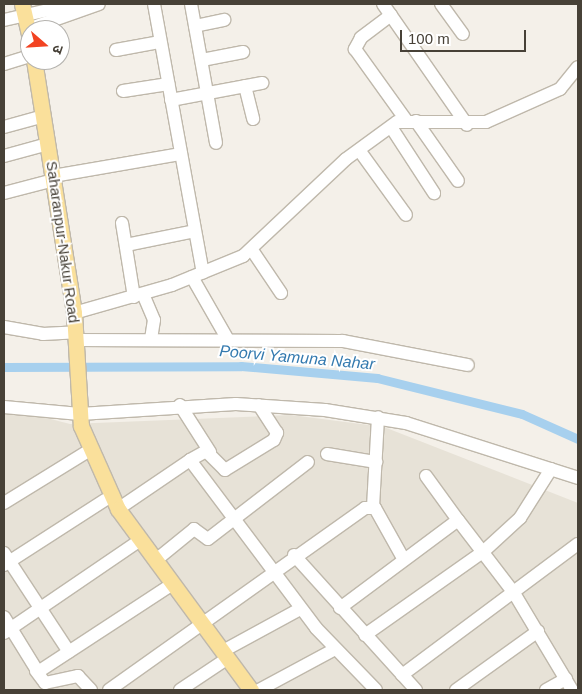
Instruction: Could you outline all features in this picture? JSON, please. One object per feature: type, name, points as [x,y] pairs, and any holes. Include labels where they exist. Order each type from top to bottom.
[{"type":"main road","name":"Saharanpur-Nakur Road","points":[[36,70],[74,313],[80,415],[85,453],[105,500],[168,587],[200,625]]},
{"type":"main road","name":"Saharanpur-Nakur Road","points":[[80,415],[118,509],[156,560],[222,656],[242,690]]},
{"type":"main road","name":"Saharanpur-Nakur Road","points":[[222,656],[251,690]]},
{"type":"street","points":[[32,20],[76,4]]},
{"type":"street","points":[[34,20],[99,4]]},
{"type":"street","points":[[154,4],[195,231],[197,275],[227,338]]},
{"type":"street","points":[[191,4],[216,143]]},
{"type":"street","points":[[384,4],[467,125]]},
{"type":"street","points":[[441,4],[463,34]]},
{"type":"street","points":[[391,15],[361,38],[355,49],[458,181]]},
{"type":"street","points":[[4,20],[20,21]]},
{"type":"street","points":[[195,26],[224,20]]},
{"type":"street","points":[[116,50],[160,42]]},
{"type":"street","points":[[202,60],[243,52]]},
{"type":"street","points":[[4,64],[20,59]]},
{"type":"street","points":[[74,313],[139,296],[197,275],[252,250],[292,206],[359,150],[391,127],[411,120],[467,125],[496,119],[548,95],[578,67]]},
{"type":"street","points":[[171,100],[262,83]]},
{"type":"street","points":[[123,91],[168,84]]},
{"type":"street","points":[[245,86],[253,119]]},
{"type":"street","points":[[4,126],[44,116]]},
{"type":"street","points":[[391,127],[434,194]]},
{"type":"street","points":[[4,156],[48,144]]},
{"type":"street","points":[[359,150],[406,215]]},
{"type":"street","points":[[4,193],[53,178],[181,154]]},
{"type":"street","points":[[122,223],[139,296],[154,320],[151,338]]},
{"type":"street","points":[[126,245],[195,231]]},
{"type":"street","points":[[252,250],[281,293]]},
{"type":"street","points":[[4,327],[76,340],[227,338],[343,341],[468,365]]},
{"type":"street","points":[[180,405],[210,452],[225,470],[274,440],[277,433],[259,405]]},
{"type":"street","points":[[4,407],[80,415],[180,405],[259,405],[378,417],[578,478]]},
{"type":"street","points":[[378,417],[373,507],[403,558]]},
{"type":"street","points":[[118,509],[190,460],[210,452]]},
{"type":"street","points":[[4,503],[85,453]]},
{"type":"street","points":[[327,454],[376,462]]},
{"type":"street","points":[[190,460],[300,609],[335,649],[376,690]]},
{"type":"street","points":[[156,560],[194,529],[208,539],[308,462]]},
{"type":"street","points":[[365,635],[484,551],[520,518],[551,469]]},
{"type":"street","points":[[426,476],[514,593],[569,685],[546,690]]},
{"type":"street","points":[[70,652],[6,560],[105,500]]},
{"type":"street","points":[[109,690],[272,571],[373,507]]},
{"type":"street","points":[[340,608],[403,558],[458,520]]},
{"type":"street","points":[[7,631],[136,544]]},
{"type":"street","points":[[402,676],[578,544]]},
{"type":"street","points":[[294,556],[416,690]]},
{"type":"street","points":[[36,671],[70,652],[168,587]]},
{"type":"street","points":[[180,690],[222,656],[300,609]]},
{"type":"street","points":[[4,617],[7,631],[45,683],[78,676],[91,690]]},
{"type":"street","points":[[456,690],[538,632]]},
{"type":"street","points":[[259,690],[335,649]]},
{"type":"shaded area","points":[[4,407],[70,424],[291,415],[384,427],[578,503],[578,690],[4,690]]},
{"type":"waterway","name":"Poorvi Yamuna Nahar","points":[[4,367],[241,366],[377,378],[522,414],[578,439]]}]
